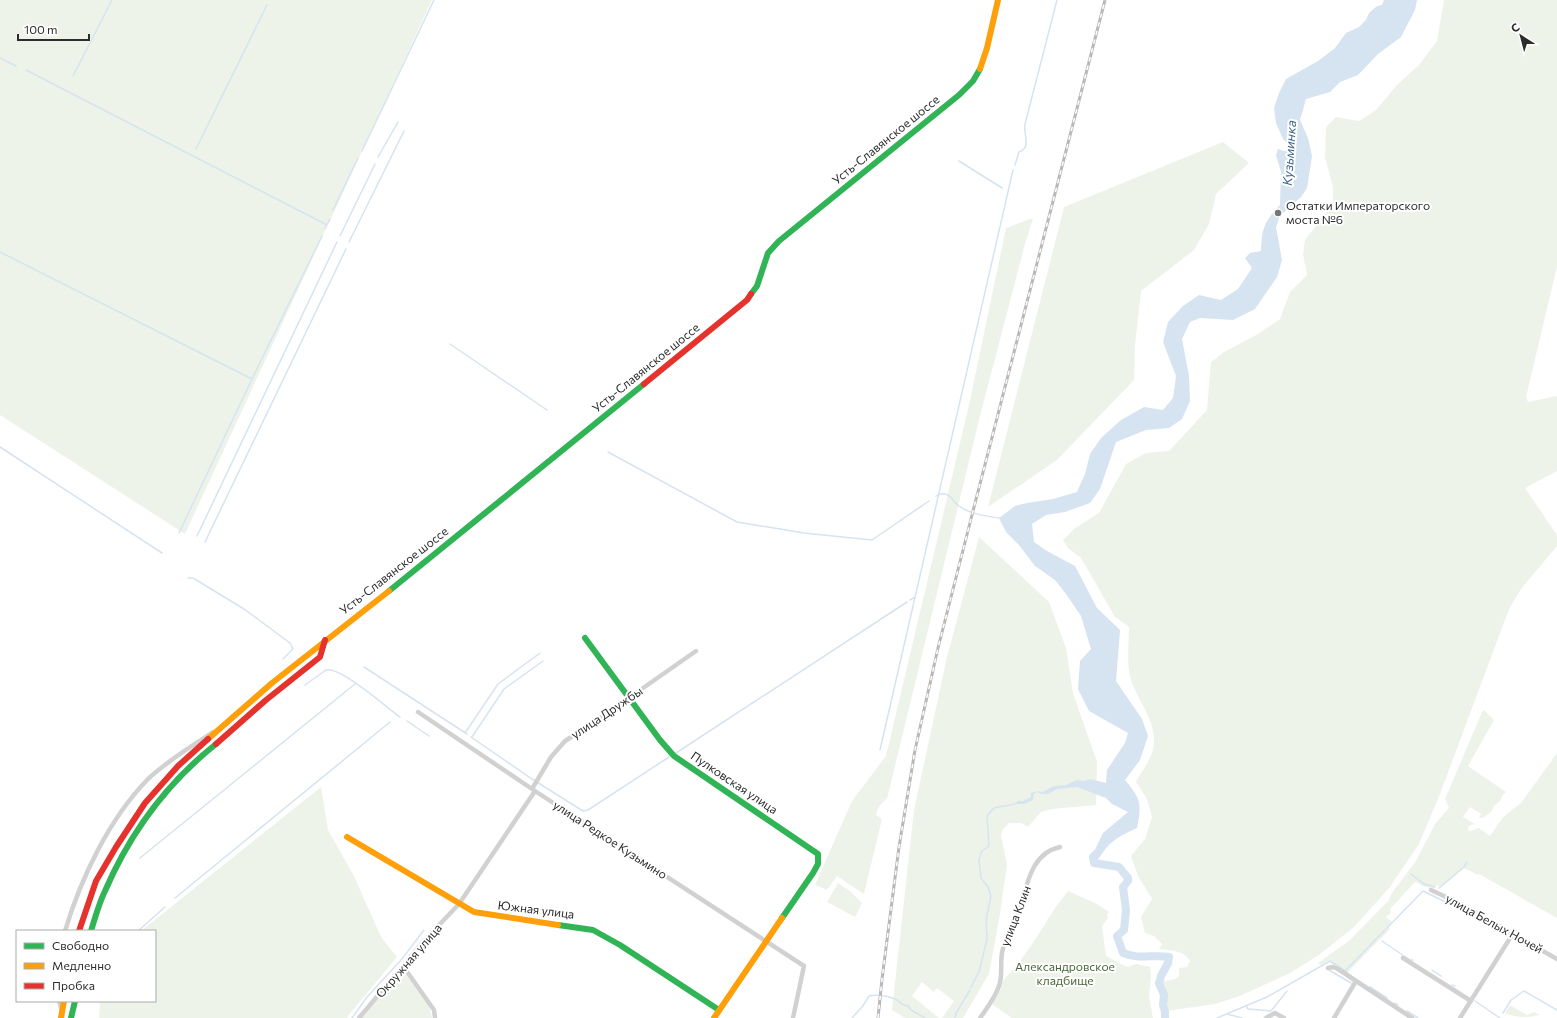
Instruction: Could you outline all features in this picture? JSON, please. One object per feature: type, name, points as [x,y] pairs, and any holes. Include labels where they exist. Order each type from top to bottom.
[{"type":"street","name":"Усть-Славянское шоссе","points":[[79,930],[96,881],[145,802],[178,766],[272,683],[408,575],[747,300],[757,286],[768,253],[779,241],[959,95],[972,82],[981,65],[998,0]]},
{"type":"street","name":"Пулковская улица","points":[[585,638],[674,756],[815,850],[818,854],[818,864],[767,942]]},
{"type":"street","points":[[91,930],[104,892],[114,871],[136,831],[153,806],[197,759],[266,700],[320,657],[325,640]]},
{"type":"street","name":"улица Дружбы","points":[[459,904],[534,790],[551,757],[565,741],[696,651]]},
{"type":"street","name":"улица Редкое Кузьмино","points":[[418,712],[534,790],[804,966],[793,1018]]},
{"type":"street","points":[[65,930],[77,895],[93,859],[113,825],[127,806],[158,770],[229,721]]},
{"type":"street","name":"Южная улица","points":[[347,837],[474,912],[593,930],[620,945],[719,1010]]},
{"type":"street","name":"улица Клин","points":[[980,1018],[995,996],[999,985],[1002,971],[1002,951],[1010,928],[1017,917],[1021,900],[1034,866],[1040,857],[1060,847]]},
{"type":"street","name":"улица Белых Ночей","points":[[1431,890],[1461,904],[1512,935],[1557,959]]},
{"type":"street","name":"Окружная улица","points":[[359,1018],[422,943],[459,904]]},
{"type":"street","points":[[1460,1018],[1512,935]]},
{"type":"street","points":[[714,1018],[767,942]]},
{"type":"street","points":[[1403,958],[1471,1001]]},
{"type":"street","points":[[403,966],[434,1010],[435,1018]]},
{"type":"street","points":[[1328,968],[1338,969],[1412,1018]]},
{"type":"street","points":[[1334,1018],[1356,981]]},
{"type":"street","points":[[59,1002],[61,1015]]},
{"type":"street","points":[[61,1015],[64,1002]]},
{"type":"street","points":[[71,1018],[74,1002]]},
{"type":"street","points":[[1266,1018],[1275,1013],[1284,1018]]},
{"type":"green space","points":[[0,0],[432,0],[185,534],[0,415]]},
{"type":"green space","points":[[1444,0],[1557,0],[1557,267],[1526,397],[1528,402],[1557,396],[1557,471],[1525,488],[1557,535],[1557,546],[1521,589],[1509,609],[1440,794],[1419,844],[1390,887],[1354,927],[1319,955],[1290,973],[1240,996],[1215,1004],[1167,1011],[1162,977],[1165,981],[1175,979],[1179,976],[1179,968],[1187,967],[1190,961],[1181,953],[1159,949],[1162,944],[1154,936],[1145,933],[1141,917],[1152,899],[1138,876],[1131,856],[1145,839],[1152,817],[1147,799],[1136,782],[1152,753],[1154,734],[1146,710],[1134,688],[1129,674],[1129,627],[1115,617],[1081,558],[1068,548],[1063,540],[1074,529],[1099,513],[1126,464],[1146,453],[1169,451],[1207,410],[1211,362],[1224,352],[1258,334],[1280,319],[1290,292],[1307,275],[1303,254],[1305,240],[1333,204],[1333,187],[1325,157],[1326,127],[1336,117],[1359,121],[1376,110],[1397,85],[1419,65],[1437,41]]},
{"type":"green space","points":[[1223,142],[1249,163],[1216,194],[1209,224],[1194,250],[1141,291],[1135,345],[1134,380],[1057,460],[988,507],[1064,207]]},
{"type":"green space","points":[[1033,218],[980,416],[887,799],[880,806],[876,815],[882,819],[864,894],[837,876],[827,890],[815,885],[852,801],[886,756],[969,405],[1006,228]]},
{"type":"green space","points":[[979,537],[1049,602],[1066,648],[1073,693],[1097,762],[1096,805],[1052,809],[1041,812],[1028,827],[1021,823],[1009,823],[1003,829],[1001,835],[1007,865],[989,974],[963,1018],[942,1018],[954,1001],[937,988],[934,992],[922,982],[912,996],[939,1018],[905,1018],[892,1010],[914,810],[947,657]]},
{"type":"green space","points":[[1484,710],[1494,720],[1468,766],[1506,792],[1491,812],[1483,818],[1479,818],[1481,814],[1470,807],[1463,817],[1475,824],[1469,826],[1468,830],[1470,831],[1479,828],[1490,836],[1503,817],[1521,803],[1557,753],[1557,918],[1479,874],[1478,875],[1464,868],[1440,888],[1438,885],[1433,888],[1424,887],[1416,882],[1414,883],[1390,909],[1391,913],[1386,917],[1393,923],[1388,927],[1390,929],[1347,973],[1331,963],[1330,960],[1321,965],[1318,963],[1350,940],[1389,900],[1391,894],[1416,861],[1435,824],[1449,808],[1445,799]]},
{"type":"green space","points":[[321,787],[328,830],[354,876],[381,937],[397,957],[347,1018],[99,1018],[100,1002],[156,1002],[156,930],[142,930]]},
{"type":"green space","points":[[838,883],[851,892],[862,903],[855,917],[827,902]]},
{"type":"green space","name":"Александровское кладбище","points":[[1068,891],[1095,903],[1109,912],[1107,915],[1108,918],[1102,926],[1106,956],[1127,967],[1136,964],[1150,967],[1151,977],[1149,996],[1153,1018],[1012,1018],[993,1005],[993,1001],[1001,989],[1003,980],[1014,969],[1025,954]]},
{"type":"green space","points":[[401,971],[403,971],[429,1005],[432,1018],[361,1018]]},
{"type":"green space","points":[[1510,1005],[1527,1015],[1534,1012],[1540,1015],[1531,1017],[1513,1016],[1505,1013]]},
{"type":"water","points":[[1384,0],[1417,0],[1415,10],[1401,37],[1378,54],[1358,75],[1340,82],[1330,92],[1306,99],[1300,120],[1308,138],[1312,156],[1307,188],[1301,197],[1280,216],[1276,227],[1282,260],[1277,277],[1255,309],[1233,320],[1200,318],[1190,322],[1182,339],[1189,376],[1190,401],[1182,419],[1169,428],[1146,430],[1116,442],[1100,489],[1090,503],[1065,512],[1046,515],[1032,524],[1034,542],[1075,566],[1097,608],[1120,630],[1116,681],[1142,719],[1148,736],[1140,760],[1125,780],[1139,802],[1140,807],[1137,828],[1122,835],[1112,842],[1094,863],[1091,858],[1103,833],[1128,812],[1112,804],[1106,798],[1077,787],[1057,789],[1048,794],[1037,792],[1034,794],[1033,800],[1024,804],[1015,804],[1018,801],[1023,801],[1031,797],[1031,793],[1039,791],[1043,792],[1054,786],[1066,785],[1077,780],[1084,781],[1090,779],[1106,783],[1107,770],[1125,743],[1128,733],[1089,711],[1078,689],[1080,661],[1091,649],[1081,616],[1055,580],[1035,566],[1019,545],[1006,532],[999,518],[1015,506],[1053,499],[1077,492],[1085,474],[1090,454],[1101,438],[1121,420],[1144,407],[1163,410],[1173,398],[1176,376],[1163,342],[1168,322],[1183,306],[1199,295],[1221,300],[1238,289],[1252,268],[1245,258],[1250,253],[1261,251],[1263,231],[1267,221],[1280,205],[1281,172],[1276,155],[1278,149],[1284,151],[1288,150],[1287,143],[1283,139],[1276,123],[1274,108],[1286,79],[1318,61],[1335,48],[1346,33],[1359,27],[1366,20],[1369,13],[1377,6],[1382,5]]},
{"type":"waterway","points":[[73,76],[112,0]]},
{"type":"waterway","points":[[362,151],[434,0]]},
{"type":"waterway","points":[[1015,165],[1019,152],[1023,150],[1026,144],[1025,124],[1057,0]]},
{"type":"waterway","points":[[196,149],[267,5]]},
{"type":"waterway","points":[[0,58],[16,66]]},
{"type":"waterway","points":[[26,70],[327,225]]},
{"type":"waterway","points":[[378,157],[398,122]]},
{"type":"waterway","points":[[349,242],[404,131]]},
{"type":"waterway","points":[[333,210],[358,158]]},
{"type":"waterway","points":[[959,161],[1002,188]]},
{"type":"waterway","points":[[340,236],[375,164]]},
{"type":"waterway","points":[[880,750],[1013,170]]},
{"type":"waterway","points":[[325,228],[330,219]]},
{"type":"waterway","points":[[179,533],[322,236]]},
{"type":"waterway","points":[[197,536],[337,242]]},
{"type":"waterway","points":[[205,542],[346,249]]},
{"type":"waterway","points":[[0,252],[252,379]]},
{"type":"waterway","points":[[450,344],[547,410]]},
{"type":"waterway","points":[[0,447],[162,553]]},
{"type":"waterway","points":[[608,452],[737,522],[804,533],[872,540],[929,501]]},
{"type":"waterway","points":[[936,496],[939,494],[947,495],[951,497],[955,503],[968,511],[999,518]]},
{"type":"waterway","points":[[188,578],[193,578],[244,609],[290,643],[293,649],[283,659]]},
{"type":"waterway","points":[[910,600],[915,597]]},
{"type":"waterway","points":[[676,753],[907,602]]},
{"type":"waterway","points":[[465,733],[498,684],[540,653]]},
{"type":"waterway","points":[[472,737],[504,689],[543,661]]},
{"type":"waterway","points":[[364,667],[467,734]]},
{"type":"waterway","points":[[305,685],[326,670],[333,670],[352,680],[400,717]]},
{"type":"waterway","points":[[140,858],[355,684]]},
{"type":"waterway","points":[[407,721],[429,736]]},
{"type":"waterway","points":[[175,898],[390,722]]},
{"type":"waterway","points":[[471,737],[532,779],[583,811],[588,810],[669,757]]},
{"type":"waterway","points":[[971,987],[979,972],[987,939],[986,920],[991,896],[988,887],[981,878],[979,860],[982,851],[988,847],[989,844],[987,816],[994,808],[1015,804]]},
{"type":"waterway","name":"Кузьминка","points":[[1096,854],[1093,857],[1094,863],[1119,867],[1128,878],[1128,881],[1123,887],[1126,910],[1124,930],[1117,936],[1123,953],[1141,957],[1169,957],[1168,963],[1159,983],[1164,995],[1163,1005],[1165,1017]]},
{"type":"waterway","points":[[1439,888],[1464,867],[1467,862]]},
{"type":"waterway","points":[[1411,874],[1424,884],[1435,887]]},
{"type":"waterway","points":[[1346,970],[1423,891],[1458,908]]},
{"type":"waterway","points":[[139,930],[165,907]]},
{"type":"waterway","points":[[352,1018],[367,997],[402,959],[424,930]]},
{"type":"waterway","points":[[1382,941],[1410,960],[1413,960]]},
{"type":"waterway","points":[[1217,1018],[1267,997],[1330,961],[1347,972]]},
{"type":"waterway","points":[[1329,970],[1351,983]]},
{"type":"waterway","points":[[1432,970],[1441,976]]},
{"type":"waterway","points":[[1370,987],[1387,998]]},
{"type":"waterway","points":[[955,1018],[956,1013],[970,990]]},
{"type":"waterway","points":[[1246,1006],[1248,1009],[1271,1011],[1287,991]]},
{"type":"waterway","points":[[1503,1013],[1511,1000],[1524,991],[1557,1010]]},
{"type":"waterway","points":[[852,1018],[869,996],[875,995],[887,996],[897,1000],[925,1018]]},
{"type":"waterway","points":[[1475,1001],[1500,1018]]},
{"type":"waterway","points":[[1407,1011],[1418,1018]]},
{"type":"waterway","points":[[1227,1014],[1242,1018]]},
{"type":"railway","points":[[878,1018],[899,847],[915,750],[938,648],[1105,0]]},
{"type":"traffic: fast","points":[[751,294],[757,286],[768,253],[779,241],[959,95],[973,81],[980,69]]},
{"type":"traffic: fast","points":[[389,591],[644,384]]},
{"type":"traffic: fast","points":[[585,638],[660,740],[674,756],[818,854],[818,864],[813,873],[782,918]]},
{"type":"traffic: fast","points":[[91,930],[97,911],[115,870],[138,829],[166,792],[198,759],[216,744]]},
{"type":"traffic: fast","points":[[558,925],[593,930],[620,945],[719,1010]]},
{"type":"traffic: fast","points":[[71,1018],[75,1002]]},
{"type":"traffic: slow","points":[[980,69],[987,48],[998,0]]},
{"type":"traffic: slow","points":[[208,739],[272,683],[389,591]]},
{"type":"traffic: slow","points":[[347,837],[474,912],[558,925]]},
{"type":"traffic: slow","points":[[714,1018],[782,918]]},
{"type":"traffic: slow","points":[[61,1018],[64,1002]]},
{"type":"traffic: jam","points":[[644,384],[747,300],[751,294]]},
{"type":"traffic: jam","points":[[216,744],[266,700],[320,657],[325,640]]},
{"type":"traffic: jam","points":[[79,930],[96,881],[145,803],[178,766],[208,739]]},
{"type":"place","name":"Остатки Императорского моста №6","points":[[1278,213]]}]
